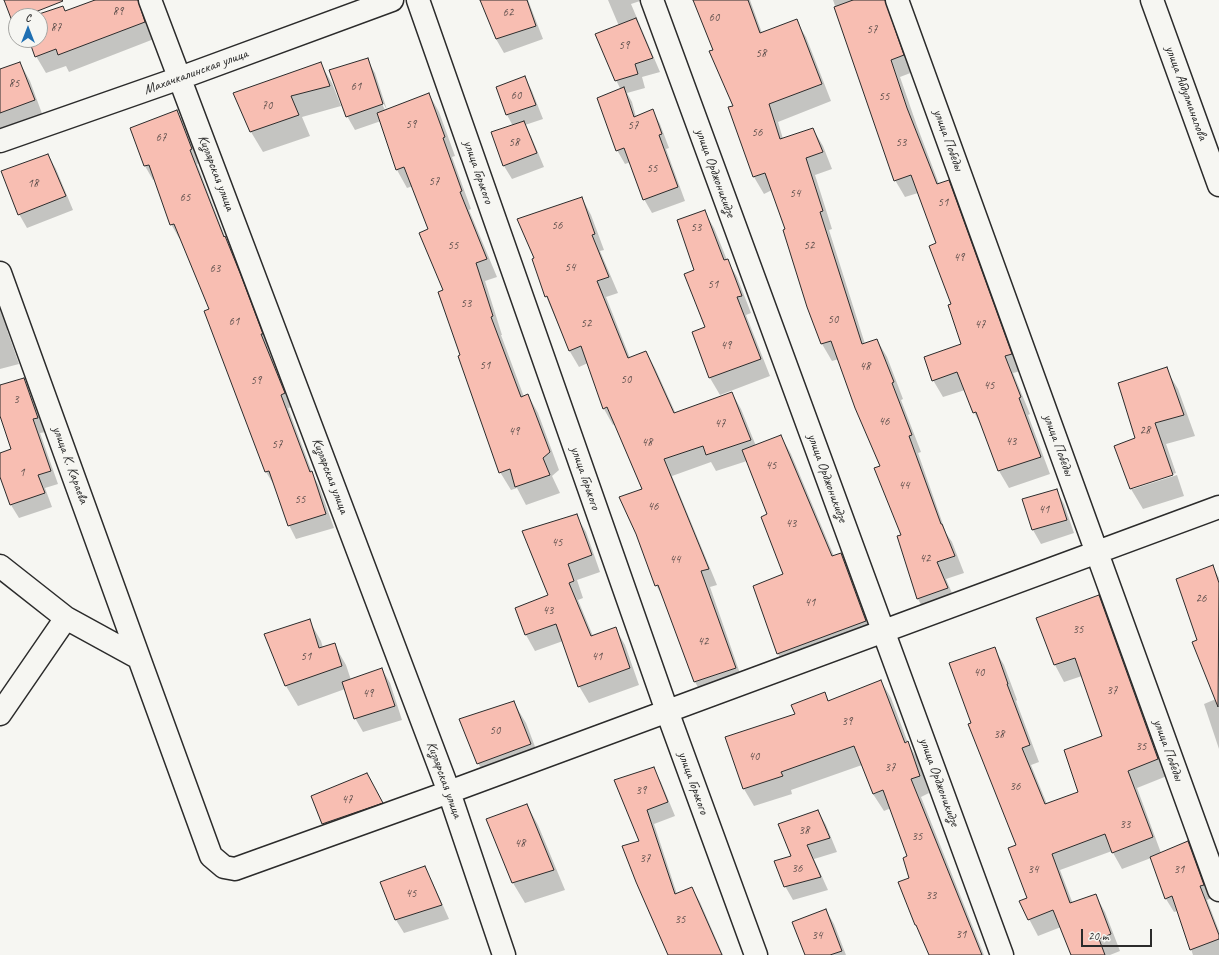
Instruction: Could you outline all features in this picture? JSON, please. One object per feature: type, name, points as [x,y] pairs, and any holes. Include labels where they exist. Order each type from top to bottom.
[{"type":"street","name":"Кизлярская улица","points":[[150,0],[449,792],[504,955]]},
{"type":"street","name":"Махачкалинская улица","points":[[0,141],[180,78],[392,0]]},
{"type":"street","name":"улица Горького","points":[[418,0],[667,711],[756,955]]},
{"type":"street","name":"улица Орджоникидзе","points":[[652,0],[1002,955]]},
{"type":"street","name":"улица Победы","points":[[897,0],[1219,890]]},
{"type":"street","name":"улица Абдулманапова","points":[[1152,0],[1219,185]]},
{"type":"street","name":"улица К. Караева","points":[[0,273],[211,856],[224,867],[235,869],[449,792],[1219,507]]},
{"type":"street","points":[[0,566],[66,618],[139,658]]},
{"type":"street","points":[[0,714],[66,618]]},
{"type":"building","points":[[4,0],[63,1],[45,8],[8,8],[8,10]]},
{"type":"building","points":[[95,0],[138,0],[145,22],[58,55],[56,49],[35,57],[32,48],[48,48],[48,11],[63,6],[65,11]]},
{"type":"building","points":[[480,0],[527,0],[536,26],[496,39]]},
{"type":"building","points":[[693,0],[748,0],[760,33],[797,19],[822,84],[769,104],[780,139],[813,128],[823,152],[806,158],[823,211],[820,212],[862,344],[877,339],[894,382],[892,383],[912,435],[909,436],[941,524],[955,556],[937,562],[948,588],[917,599],[897,536],[901,535],[874,468],[880,466],[855,408],[831,341],[821,344],[807,307],[783,230],[785,229],[765,173],[753,177],[728,107],[733,106],[709,51],[713,50]]},
{"type":"building","points":[[853,0],[885,0],[904,55],[891,60],[907,108],[937,184],[949,180],[1012,354],[1005,356],[1021,397],[1019,398],[1041,457],[998,471],[976,412],[973,413],[957,372],[932,381],[924,357],[961,344],[948,305],[951,304],[929,246],[936,243],[911,175],[894,181],[834,7]]},
{"type":"building","points":[[636,18],[653,58],[635,64],[638,74],[615,81],[595,34]]},
{"type":"building","points":[[368,58],[383,104],[346,117],[329,70]]},
{"type":"building","points":[[20,62],[35,100],[0,113],[0,69]]},
{"type":"building","points":[[321,62],[330,86],[291,96],[299,115],[250,132],[233,93]]},
{"type":"building","points":[[525,76],[536,105],[506,115],[496,87]]},
{"type":"building","points":[[624,87],[634,117],[653,109],[662,134],[659,135],[678,187],[643,200],[624,148],[616,151],[597,98]]},
{"type":"building","points":[[429,93],[462,191],[460,192],[487,259],[476,263],[493,316],[491,317],[521,397],[528,394],[550,452],[543,458],[550,475],[515,487],[510,469],[499,473],[458,356],[460,355],[438,292],[443,290],[419,233],[428,229],[404,167],[396,170],[377,113]]},
{"type":"building","points":[[177,110],[192,149],[190,150],[224,237],[225,236],[240,273],[263,334],[261,334],[285,393],[281,395],[310,472],[312,471],[326,514],[288,526],[269,471],[265,472],[204,311],[209,309],[174,224],[170,225],[149,165],[144,166],[130,128]]},
{"type":"building","points":[[524,121],[537,153],[503,166],[491,132]]},
{"type":"building","points":[[48,154],[66,196],[18,215],[1,171]]},
{"type":"building","points":[[582,197],[595,234],[592,235],[609,277],[597,281],[628,358],[646,351],[674,413],[732,392],[751,440],[706,455],[703,446],[664,459],[709,569],[701,571],[736,668],[694,682],[658,585],[655,586],[636,534],[619,497],[642,489],[607,407],[603,409],[581,346],[569,351],[547,296],[545,297],[532,259],[534,258],[517,219]]},
{"type":"building","points":[[705,210],[724,260],[728,259],[742,296],[737,297],[761,359],[709,378],[692,332],[705,327],[684,274],[694,270],[677,220]]},
{"type":"building","points":[[1167,367],[1184,415],[1155,423],[1173,475],[1130,489],[1114,446],[1135,438],[1118,383]]},
{"type":"building","points":[[24,378],[38,418],[33,419],[51,471],[38,475],[45,493],[10,505],[0,477],[0,453],[11,449],[0,416],[0,385]]},
{"type":"building","points":[[781,435],[832,556],[841,553],[866,621],[777,654],[753,586],[783,574],[761,517],[767,514],[742,450]]},
{"type":"building","points":[[1057,489],[1067,520],[1032,530],[1022,499]]},
{"type":"building","points":[[577,514],[592,555],[568,564],[574,581],[569,583],[591,636],[616,627],[630,668],[578,687],[556,624],[525,635],[515,608],[548,595],[522,531]]},
{"type":"building","points":[[1213,565],[1219,583],[1218,707],[1192,642],[1197,640],[1176,579]]},
{"type":"building","points":[[1099,595],[1158,759],[1128,771],[1153,837],[1112,853],[1105,834],[1052,854],[1070,903],[1096,894],[1111,934],[1099,939],[1105,955],[1071,955],[1053,910],[1028,920],[1019,901],[1027,898],[1008,848],[1016,845],[968,724],[971,723],[949,663],[995,647],[1030,745],[1022,748],[1045,804],[1078,792],[1064,750],[1102,736],[1075,658],[1054,665],[1036,618]]},
{"type":"building","points":[[310,619],[319,648],[335,643],[342,666],[285,686],[264,634]]},
{"type":"building","points":[[382,668],[395,706],[354,719],[342,682]]},
{"type":"building","points":[[881,680],[905,743],[908,741],[920,776],[911,779],[982,955],[929,955],[898,882],[909,878],[903,858],[907,856],[883,790],[873,794],[854,746],[781,772],[783,776],[743,789],[725,737],[795,714],[791,705],[825,692],[828,701]]},
{"type":"building","points":[[514,701],[531,744],[477,764],[459,719]]},
{"type":"building","points":[[654,767],[668,802],[647,810],[675,894],[692,887],[722,955],[668,955],[622,846],[639,841],[614,780]]},
{"type":"building","points":[[367,773],[383,803],[322,824],[311,796]]},
{"type":"building","points":[[527,804],[554,870],[512,883],[486,819]]},
{"type":"building","points":[[818,810],[830,838],[807,845],[821,877],[784,887],[774,861],[791,856],[778,824]]},
{"type":"building","points":[[1188,841],[1204,885],[1200,886],[1219,935],[1219,939],[1190,950],[1172,896],[1165,899],[1150,857]]},
{"type":"building","points":[[425,866],[442,905],[395,920],[380,882]]},
{"type":"building","points":[[826,909],[842,951],[830,955],[805,955],[792,922]]}]
